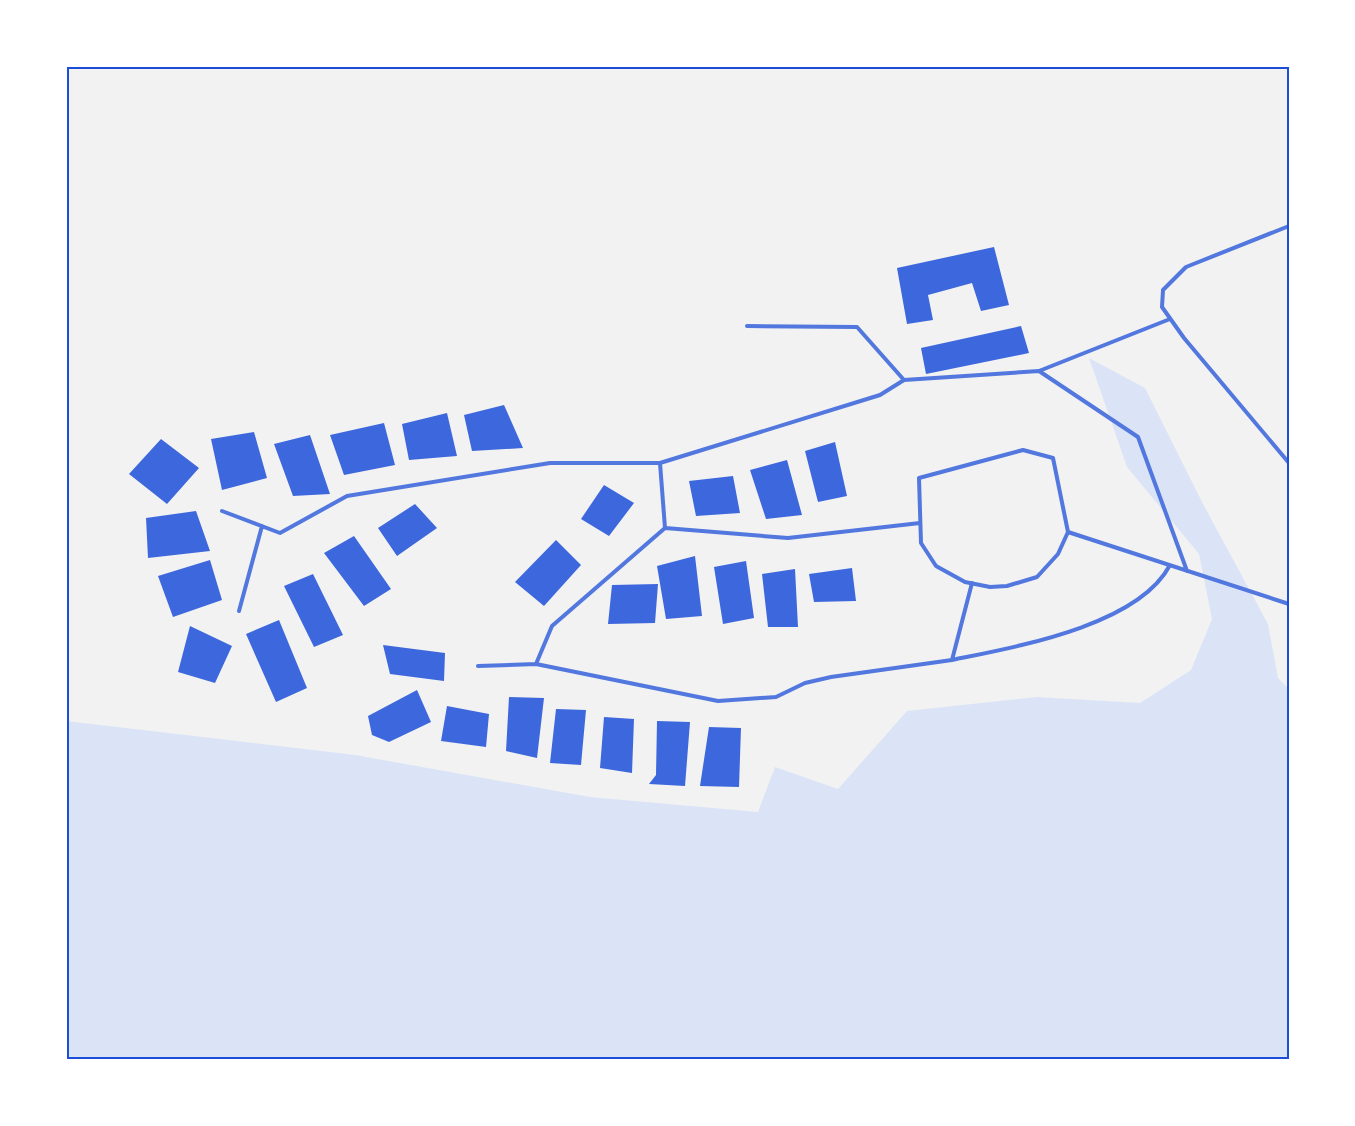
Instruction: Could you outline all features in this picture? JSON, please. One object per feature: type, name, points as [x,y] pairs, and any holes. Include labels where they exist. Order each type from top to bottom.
[{"type":"lane","points":[[1289,226],[1186,267],[1162,290],[1162,307],[1170,319],[1289,462]]},
{"type":"lane","points":[[222,511],[280,533],[347,496],[540,464],[660,463],[880,395],[904,380],[1039,371],[1170,319]]},
{"type":"lane","points":[[747,326],[857,327],[904,380]]},
{"type":"lane","points":[[1039,371],[1138,437],[1187,571]]},
{"type":"lane","points":[[1023,450],[1053,458],[1068,532],[1058,554],[1037,577],[1007,586],[990,587],[972,583],[936,566],[921,543],[919,478],[1023,450]]},
{"type":"lane","points":[[660,463],[665,528]]},
{"type":"lane","points":[[536,664],[552,626],[665,528],[788,538],[920,523]]},
{"type":"lane","points":[[239,611],[262,526]]},
{"type":"lane","points":[[1068,532],[1289,604]]},
{"type":"lane","points":[[478,666],[536,664],[718,701],[776,697],[806,683],[831,677],[952,660],[1041,642],[1130,607],[1162,580],[1170,565]]},
{"type":"lane","points":[[952,660],[972,583]]},
{"type":"shaded area","points":[[1089,358],[1145,388],[1203,504],[1268,624],[1278,678],[1289,689],[1289,1060],[66,1060],[66,721],[355,755],[590,797],[758,812],[775,767],[838,789],[907,711],[1037,697],[1140,703],[1191,670],[1212,619],[1199,554],[1127,467]]},
{"type":"building","points":[[994,247],[1009,305],[981,311],[972,283],[928,295],[933,320],[907,324],[897,268]]},
{"type":"building","points":[[1021,326],[1029,353],[926,374],[921,348]]},
{"type":"building","points":[[504,405],[523,448],[472,451],[464,415]]},
{"type":"building","points":[[447,413],[457,456],[409,460],[402,424]]},
{"type":"building","points":[[384,423],[395,465],[344,475],[330,435]]},
{"type":"building","points":[[254,432],[267,478],[222,490],[211,439]]},
{"type":"building","points":[[310,435],[330,494],[293,496],[274,444]]},
{"type":"building","points":[[161,439],[199,468],[167,504],[129,474]]},
{"type":"building","points":[[835,442],[847,496],[818,502],[805,451]]},
{"type":"building","points":[[787,460],[802,515],[766,519],[750,470]]},
{"type":"building","points":[[733,476],[740,513],[696,516],[689,481]]},
{"type":"building","points":[[604,485],[634,503],[609,536],[581,519]]},
{"type":"building","points":[[415,504],[437,528],[397,556],[378,528]]},
{"type":"building","points":[[196,511],[210,551],[148,558],[146,518]]},
{"type":"building","points":[[354,536],[391,589],[364,606],[324,553]]},
{"type":"building","points":[[556,540],[581,565],[544,606],[515,582]]},
{"type":"building","points":[[695,556],[702,616],[666,619],[657,566]]},
{"type":"building","points":[[210,560],[222,600],[173,617],[158,576]]},
{"type":"building","points":[[746,561],[754,618],[723,624],[714,567]]},
{"type":"building","points":[[852,568],[856,601],[814,602],[809,574]]},
{"type":"building","points":[[795,569],[798,627],[768,627],[762,574]]},
{"type":"building","points":[[313,574],[343,635],[314,647],[284,586]]},
{"type":"building","points":[[658,584],[655,623],[608,624],[612,585]]},
{"type":"building","points":[[279,620],[307,688],[276,702],[246,634]]},
{"type":"building","points":[[190,626],[232,646],[215,683],[178,672]]},
{"type":"building","points":[[383,645],[445,653],[444,681],[390,674]]},
{"type":"building","points":[[417,690],[431,722],[389,742],[372,735],[368,716]]},
{"type":"building","points":[[509,697],[544,698],[537,758],[506,751]]},
{"type":"building","points":[[447,706],[489,714],[486,747],[441,741]]},
{"type":"building","points":[[556,709],[586,710],[581,765],[550,763]]},
{"type":"building","points":[[604,717],[634,719],[632,773],[600,768]]},
{"type":"building","points":[[657,721],[690,722],[685,786],[649,784],[656,775]]},
{"type":"building","points":[[709,727],[741,728],[739,787],[700,786]]}]
